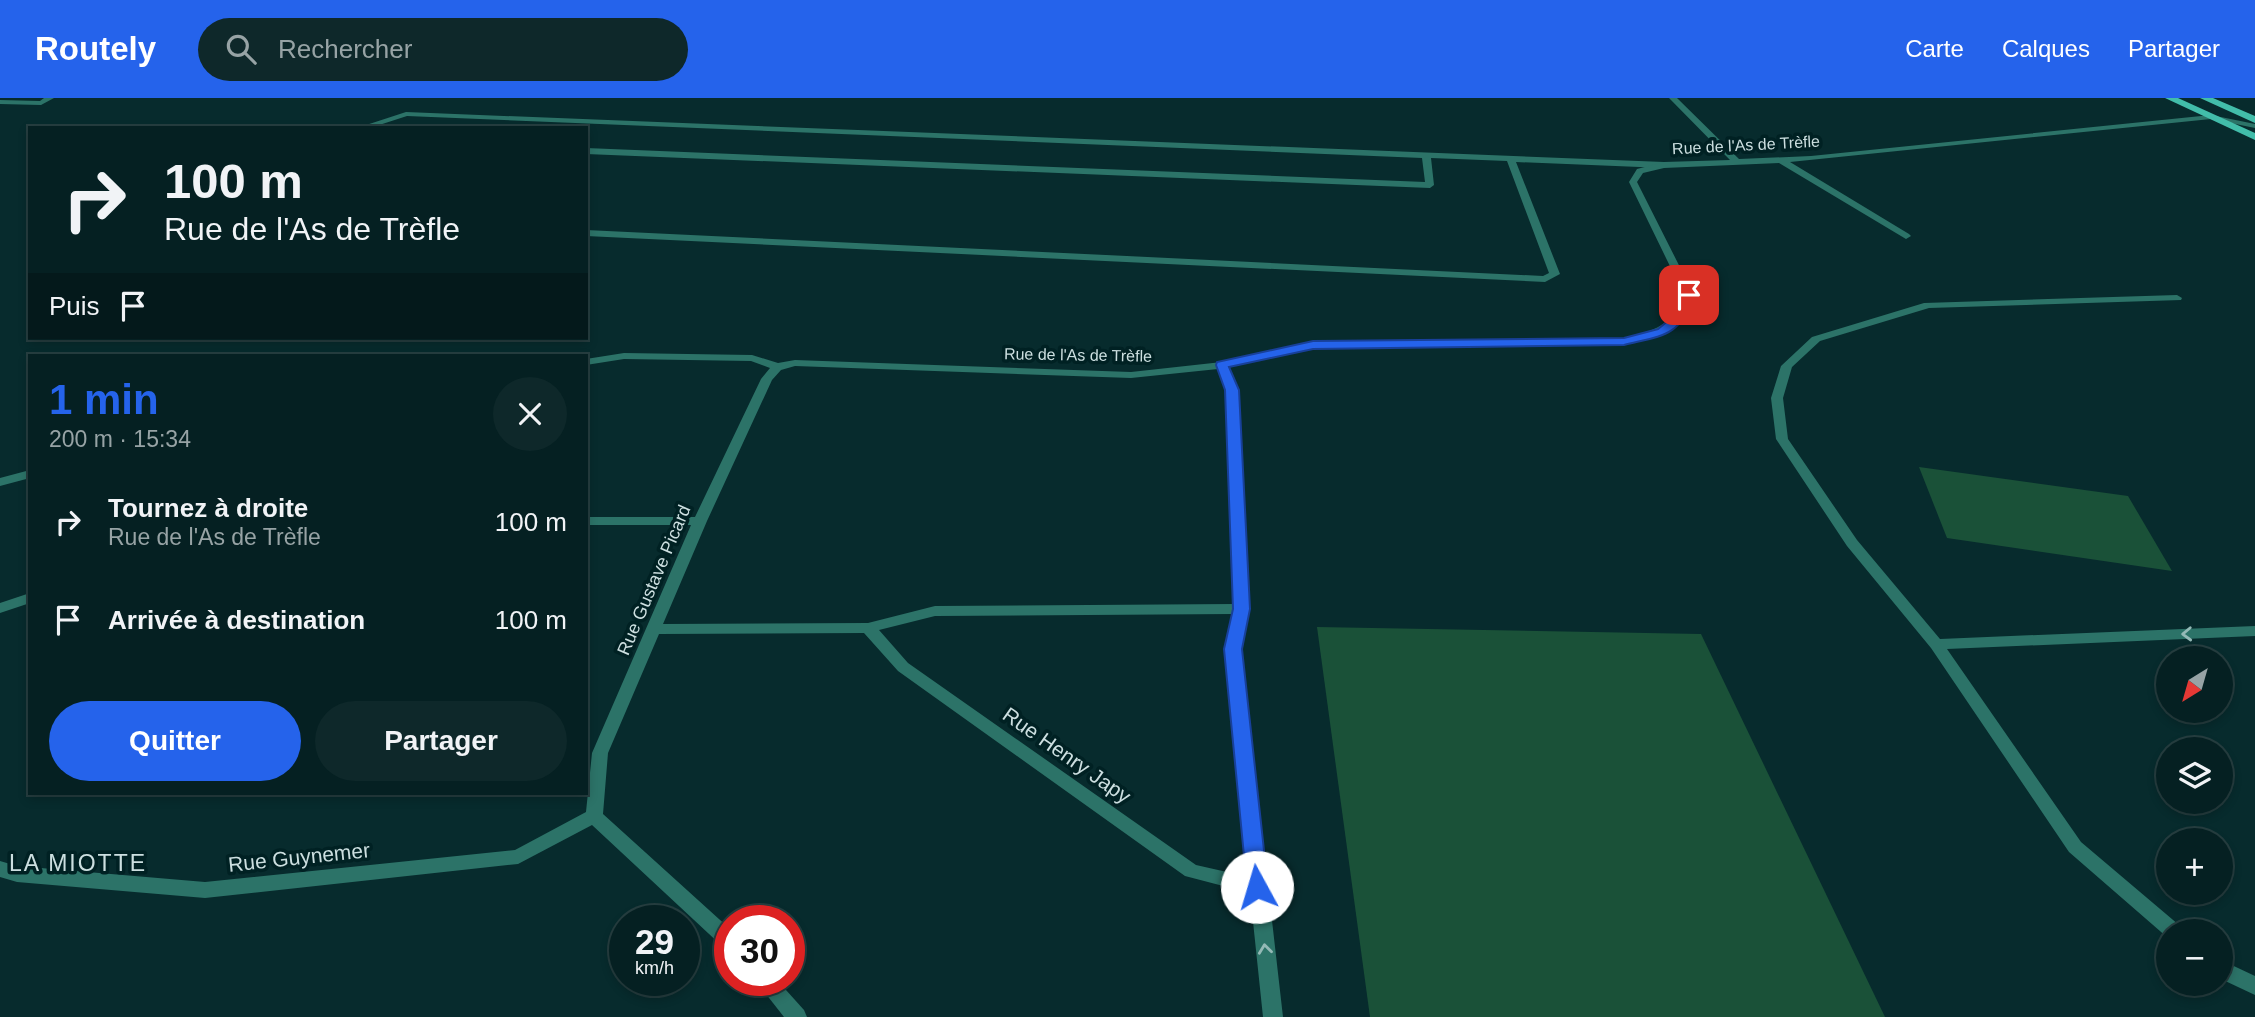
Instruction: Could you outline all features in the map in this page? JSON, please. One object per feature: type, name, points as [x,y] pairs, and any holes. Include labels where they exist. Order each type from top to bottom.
[{"type":"main road","points":[[2170,98],[2255,137]]},
{"type":"main road","points":[[2205,98],[2255,120]]},
{"type":"street","points":[[0,102],[41,103],[50,98]]},
{"type":"street","points":[[1673,98],[1737,162]]},
{"type":"street","points":[[367,126],[406,114],[1664,164]]},
{"type":"street","points":[[472,126],[485,117]]},
{"type":"street","name":"Rue de l'As de Trèfle","points":[[776,368],[795,363],[1130,375],[1222,365],[1313,345],[1624,341],[1663,332],[1680,317],[1689,295],[1633,182],[1640,171],[1664,164],[1780,160],[2211,117],[2255,125]]},
{"type":"street","points":[[588,151],[1430,185],[1426,154]]},
{"type":"street","points":[[588,233],[1545,279],[1555,274],[1510,158]]},
{"type":"street","points":[[1780,160],[1906,236]]},
{"type":"street","points":[[2158,919],[2075,847],[1936,645],[1852,543],[1782,439],[1777,398],[1787,366],[1816,339],[1928,305],[2177,298]]},
{"type":"street","points":[[588,362],[624,356],[752,358],[776,368]]},
{"type":"street","points":[[1222,365],[1232,390],[1241,609],[1233,649],[1273,1017]]},
{"type":"street","name":"Rue Gustave Picard","points":[[594,816],[600,754],[700,521],[766,379],[776,368]]},
{"type":"street","points":[[0,482],[28,475]]},
{"type":"street","points":[[588,521],[700,521]]},
{"type":"street","points":[[0,608],[28,599]]},
{"type":"street","points":[[653,629],[868,628],[935,611],[1241,609]]},
{"type":"street","name":"Rue Henry Japy","points":[[868,628],[903,667],[1191,871],[1257,887]]},
{"type":"street","points":[[1936,645],[2255,631]]},
{"type":"street","points":[[594,816],[714,926]]},
{"type":"street","name":"Rue Guynemer","points":[[0,869],[17,874],[205,890],[518,857],[594,816]]},
{"type":"street","points":[[2233,975],[2255,986]]},
{"type":"street","points":[[779,996],[797,1017]]},
{"type":"green space","points":[[1919,467],[2128,496],[2172,571],[1947,538]]},
{"type":"green space","points":[[1317,627],[1701,634],[1885,1017],[1370,1017]]},
{"type":"district","name":"LA MIOTTE","points":[[78,863]]},
{"type":"route","points":[[1257,887],[1233,649],[1241,609],[1232,390],[1222,365],[1313,345],[1624,341],[1663,332],[1680,317],[1689,295]]}]
